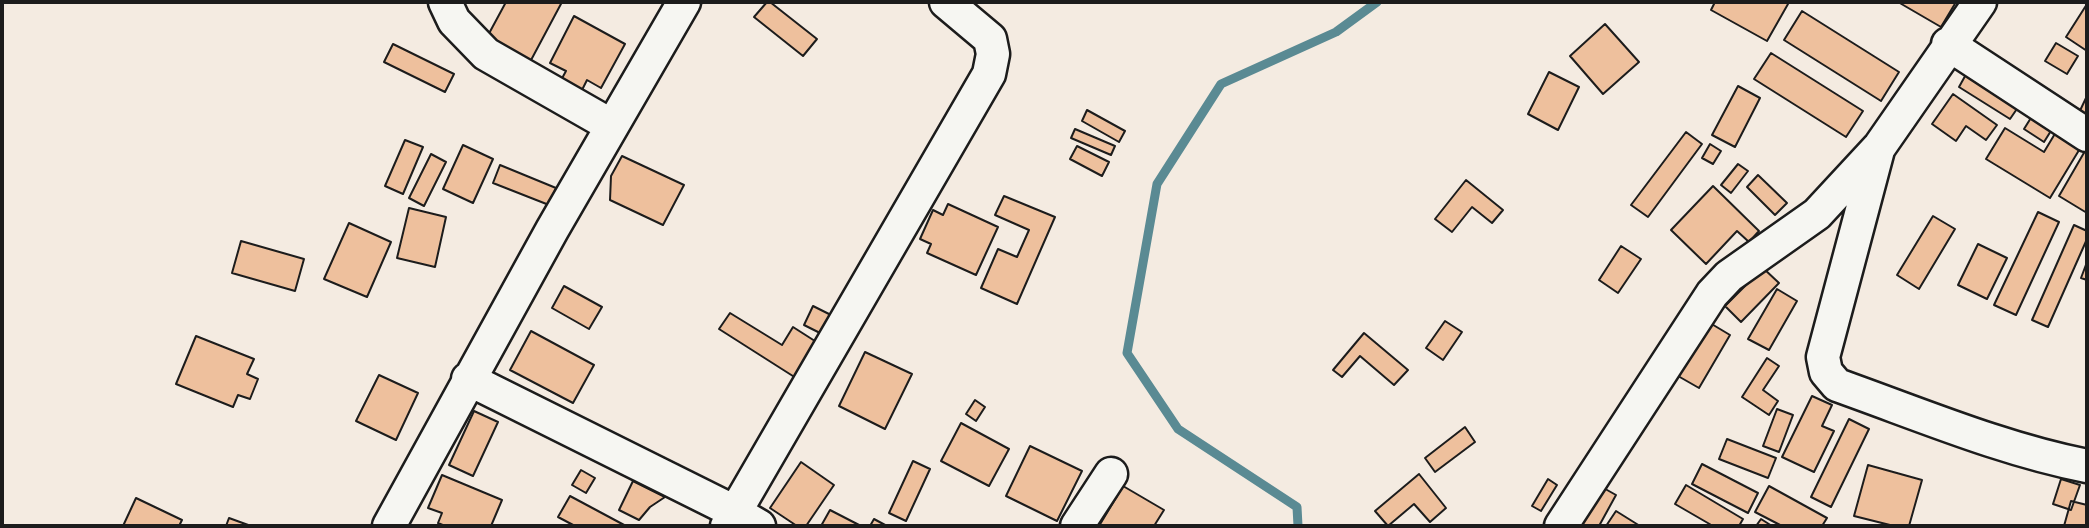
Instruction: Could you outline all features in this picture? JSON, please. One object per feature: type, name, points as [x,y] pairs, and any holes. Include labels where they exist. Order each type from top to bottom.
[{"type":"street","points":[[445,2],[454,21],[486,54],[612,125]]},
{"type":"street","points":[[389,526],[468,379],[684,2]]},
{"type":"street","points":[[468,379],[740,521],[989,74],[993,54],[990,39],[946,2]]},
{"type":"street","points":[[1561,526],[1712,294],[1729,276],[1816,214],[1880,146],[1948,44],[1980,2]]},
{"type":"street","points":[[1948,44],[2087,135]]},
{"type":"street","points":[[1880,146],[1822,357],[1826,372],[1837,385],[2014,448],[2087,466]]},
{"type":"street","points":[[1077,526],[1111,474]]},
{"type":"building","points":[[506,2],[562,2],[530,62],[486,39]]},
{"type":"building","points":[[767,2],[817,39],[803,56],[754,17]]},
{"type":"building","points":[[1715,2],[1788,4],[1767,41],[1711,10]]},
{"type":"building","points":[[1898,2],[1956,2],[1941,27]]},
{"type":"building","points":[[2087,4],[2087,51],[2066,37]]},
{"type":"building","points":[[1802,11],[1899,72],[1881,101],[1784,40]]},
{"type":"building","points":[[574,16],[625,44],[601,88],[587,80],[580,94],[560,82],[566,71],[550,63]]},
{"type":"building","points":[[1605,24],[1639,62],[1603,94],[1570,56]]},
{"type":"building","points":[[2056,43],[2078,56],[2067,74],[2045,61]]},
{"type":"building","points":[[393,44],[454,74],[445,92],[384,62]]},
{"type":"building","points":[[1771,53],[1863,111],[1846,137],[1754,79]]},
{"type":"building","points":[[1969,69],[2021,103],[2010,119],[1959,87]]},
{"type":"building","points":[[1549,72],[1579,87],[1558,130],[1528,114]]},
{"type":"building","points":[[1738,86],[1760,98],[1735,147],[1712,135]]},
{"type":"building","points":[[1953,94],[1997,125],[1986,140],[1966,126],[1956,141],[1932,124]]},
{"type":"building","points":[[2087,99],[2087,124],[2076,119]]},
{"type":"building","points":[[1087,110],[1125,131],[1119,142],[1082,121]]},
{"type":"building","points":[[2034,113],[2054,126],[2044,142],[2024,129]]},
{"type":"building","points":[[2062,122],[2087,137],[2050,198],[1986,159],[2005,128],[2044,152]]},
{"type":"building","points":[[1075,129],[1115,146],[1111,155],[1071,138]]},
{"type":"building","points":[[1686,132],[1702,144],[1648,217],[1631,205]]},
{"type":"building","points":[[405,140],[423,147],[403,194],[385,186]]},
{"type":"building","points":[[1710,144],[1721,151],[1713,164],[1702,158]]},
{"type":"building","points":[[463,145],[493,159],[473,203],[443,189]]},
{"type":"building","points":[[1077,146],[1109,162],[1102,176],[1070,159]]},
{"type":"building","points":[[2085,151],[2087,152],[2087,213],[2059,196]]},
{"type":"building","points":[[431,154],[446,162],[424,206],[409,198]]},
{"type":"building","points":[[622,156],[684,185],[663,225],[610,200],[611,176]]},
{"type":"building","points":[[1738,164],[1748,171],[1731,193],[1721,185]]},
{"type":"building","points":[[500,165],[556,188],[549,205],[493,183]]},
{"type":"building","points":[[1758,175],[1787,203],[1775,215],[1747,187]]},
{"type":"building","points":[[1466,180],[1503,210],[1492,223],[1472,207],[1452,232],[1435,219]]},
{"type":"building","points":[[1713,186],[1759,231],[1749,242],[1737,231],[1706,264],[1671,230]]},
{"type":"building","points":[[1004,196],[1055,217],[1017,304],[981,288],[998,249],[1017,257],[1029,230],[995,215]]},
{"type":"building","points":[[948,204],[998,227],[976,275],[927,253],[931,244],[920,239],[933,210],[943,215]]},
{"type":"building","points":[[409,208],[446,217],[435,267],[397,258]]},
{"type":"building","points":[[2038,212],[2059,222],[2016,315],[1994,305]]},
{"type":"building","points":[[1933,216],[1955,229],[1919,289],[1897,275]]},
{"type":"building","points":[[349,223],[391,242],[367,297],[324,279]]},
{"type":"building","points":[[2074,225],[2087,231],[2087,239],[2048,327],[2032,320]]},
{"type":"building","points":[[241,241],[304,259],[295,291],[232,273]]},
{"type":"building","points":[[1978,244],[2007,258],[1987,299],[1958,285]]},
{"type":"building","points":[[1621,246],[1641,259],[1618,293],[1599,280]]},
{"type":"building","points":[[2087,262],[2087,280],[2081,278]]},
{"type":"building","points":[[1763,268],[1779,283],[1741,322],[1725,306]]},
{"type":"building","points":[[564,286],[602,307],[589,329],[552,308]]},
{"type":"building","points":[[1777,289],[1797,301],[1769,350],[1748,339]]},
{"type":"building","points":[[813,306],[833,316],[824,335],[804,325]]},
{"type":"building","points":[[730,313],[782,345],[793,327],[818,343],[796,378],[719,329]]},
{"type":"building","points":[[1445,321],[1462,332],[1443,360],[1426,348]]},
{"type":"building","points":[[1710,323],[1730,335],[1699,388],[1678,376]]},
{"type":"building","points":[[531,331],[594,365],[573,403],[510,370]]},
{"type":"building","points":[[1364,333],[1408,370],[1394,385],[1360,356],[1342,377],[1333,370]]},
{"type":"building","points":[[196,336],[254,359],[247,374],[258,379],[250,399],[238,395],[233,407],[176,384]]},
{"type":"building","points":[[865,352],[912,374],[885,429],[839,406]]},
{"type":"building","points":[[1767,358],[1779,366],[1763,390],[1778,401],[1769,415],[1742,397]]},
{"type":"building","points":[[379,375],[418,393],[396,440],[356,421]]},
{"type":"building","points":[[1812,396],[1832,405],[1822,426],[1834,431],[1814,472],[1782,457]]},
{"type":"building","points":[[975,400],[985,407],[976,421],[966,414]]},
{"type":"building","points":[[1777,409],[1793,415],[1779,452],[1763,446]]},
{"type":"building","points":[[474,411],[498,422],[473,476],[449,465]]},
{"type":"building","points":[[1849,419],[1869,429],[1831,507],[1811,497]]},
{"type":"building","points":[[961,423],[1009,449],[989,486],[941,461]]},
{"type":"building","points":[[1465,427],[1475,442],[1435,472],[1425,458]]},
{"type":"building","points":[[1727,439],[1776,458],[1768,478],[1719,459]]},
{"type":"building","points":[[1030,446],[1082,471],[1057,521],[1006,496]]},
{"type":"building","points":[[913,461],[930,469],[906,521],[889,513]]},
{"type":"building","points":[[801,462],[834,485],[806,526],[797,526],[770,508]]},
{"type":"building","points":[[1702,464],[1758,493],[1748,513],[1692,484]]},
{"type":"building","points":[[1868,465],[1922,480],[1909,526],[1894,526],[1854,516]]},
{"type":"building","points":[[581,470],[595,478],[586,493],[572,485]]},
{"type":"building","points":[[1419,474],[1446,508],[1430,522],[1414,504],[1388,526],[1375,511]]},
{"type":"building","points":[[442,475],[502,500],[491,526],[445,526],[438,523],[442,513],[428,508]]},
{"type":"building","points":[[1548,479],[1557,485],[1541,511],[1532,506]]},
{"type":"building","points":[[2061,479],[2080,485],[2071,510],[2053,504]]},
{"type":"building","points":[[633,481],[665,497],[650,507],[639,520],[619,510]]},
{"type":"building","points":[[1686,485],[1743,519],[1739,526],[1713,526],[1675,504]]},
{"type":"building","points":[[1123,486],[1164,510],[1154,526],[1099,526]]},
{"type":"building","points":[[1600,486],[1616,495],[1599,526],[1578,526]]},
{"type":"building","points":[[1769,486],[1827,518],[1822,526],[1782,526],[1755,512]]},
{"type":"building","points":[[570,496],[626,526],[575,526],[558,517]]},
{"type":"building","points":[[136,498],[182,520],[179,526],[123,526]]},
{"type":"building","points":[[2071,501],[2087,505],[2087,526],[2064,526]]},
{"type":"building","points":[[830,510],[861,526],[821,526]]},
{"type":"building","points":[[1616,511],[1640,526],[1606,526]]},
{"type":"building","points":[[229,518],[251,526],[226,526]]},
{"type":"building","points":[[874,519],[887,526],[870,526]]},
{"type":"building","points":[[1761,519],[1772,526],[1756,526]]},
{"type":"waterway","points":[[1298,526],[1297,507],[1178,429],[1127,353],[1157,184],[1221,84],[1336,32],[1377,2]]}]
